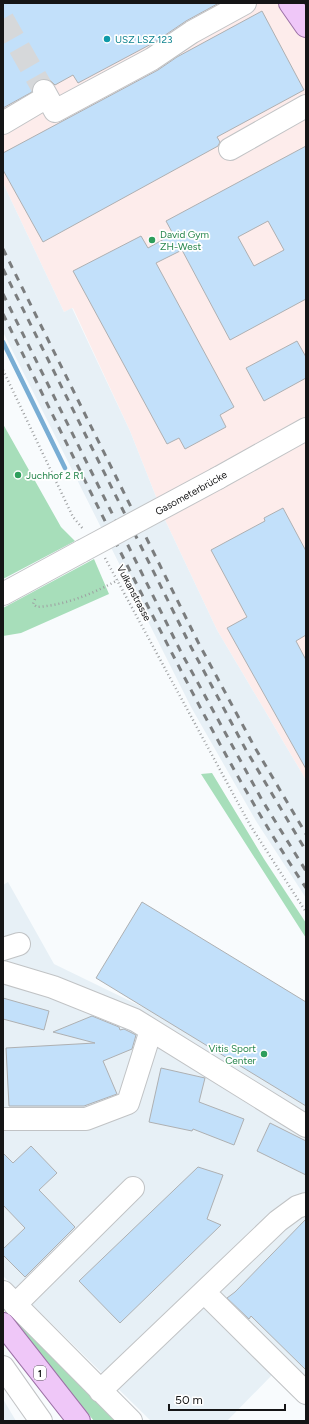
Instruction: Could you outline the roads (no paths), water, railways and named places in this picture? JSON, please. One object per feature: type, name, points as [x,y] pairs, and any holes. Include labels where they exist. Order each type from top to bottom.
[{"type":"main road","points":[[290,3],[306,26]]},
{"type":"main road","name":"1","points":[[3,1324],[79,1421]]},
{"type":"street","points":[[3,123],[45,94],[55,111],[152,59],[192,32],[245,3]]},
{"type":"street","points":[[230,149],[306,106]]},
{"type":"street","name":"Gasometerbrücke","points":[[3,594],[218,478],[304,437]]},
{"type":"street","points":[[3,972],[54,987],[135,1020],[306,1126]]},
{"type":"street","points":[[3,1119],[86,1119],[128,1103],[151,1030]]},
{"type":"street","points":[[131,1421],[9,1298],[132,1188]]},
{"type":"street","points":[[100,1390],[278,1221],[297,1207],[306,1204]]},
{"type":"street","points":[[204,1292],[306,1393]]},
{"type":"street","points":[[3,1367],[41,1421]]},
{"type":"waterway","points":[[3,342],[65,468]]},
{"type":"tunnel","points":[[3,19],[44,91]]},
{"type":"railway","points":[[3,249],[198,642],[254,746],[306,834]]},
{"type":"railway","points":[[3,269],[191,647],[246,750],[306,851]]},
{"type":"railway","points":[[3,294],[181,652],[262,800],[306,871]]},
{"type":"railway","points":[[3,314],[118,547],[192,691],[246,791],[306,888]]},
{"type":"place","name":"USZ LSZ 123","points":[[107,39]]},
{"type":"place","name":"David Gym ZH-West","points":[[152,240]]},
{"type":"place","name":"Juchhof 2 R1","points":[[18,475]]},
{"type":"place","name":"Vitis Sport Center","points":[[264,1054]]}]
